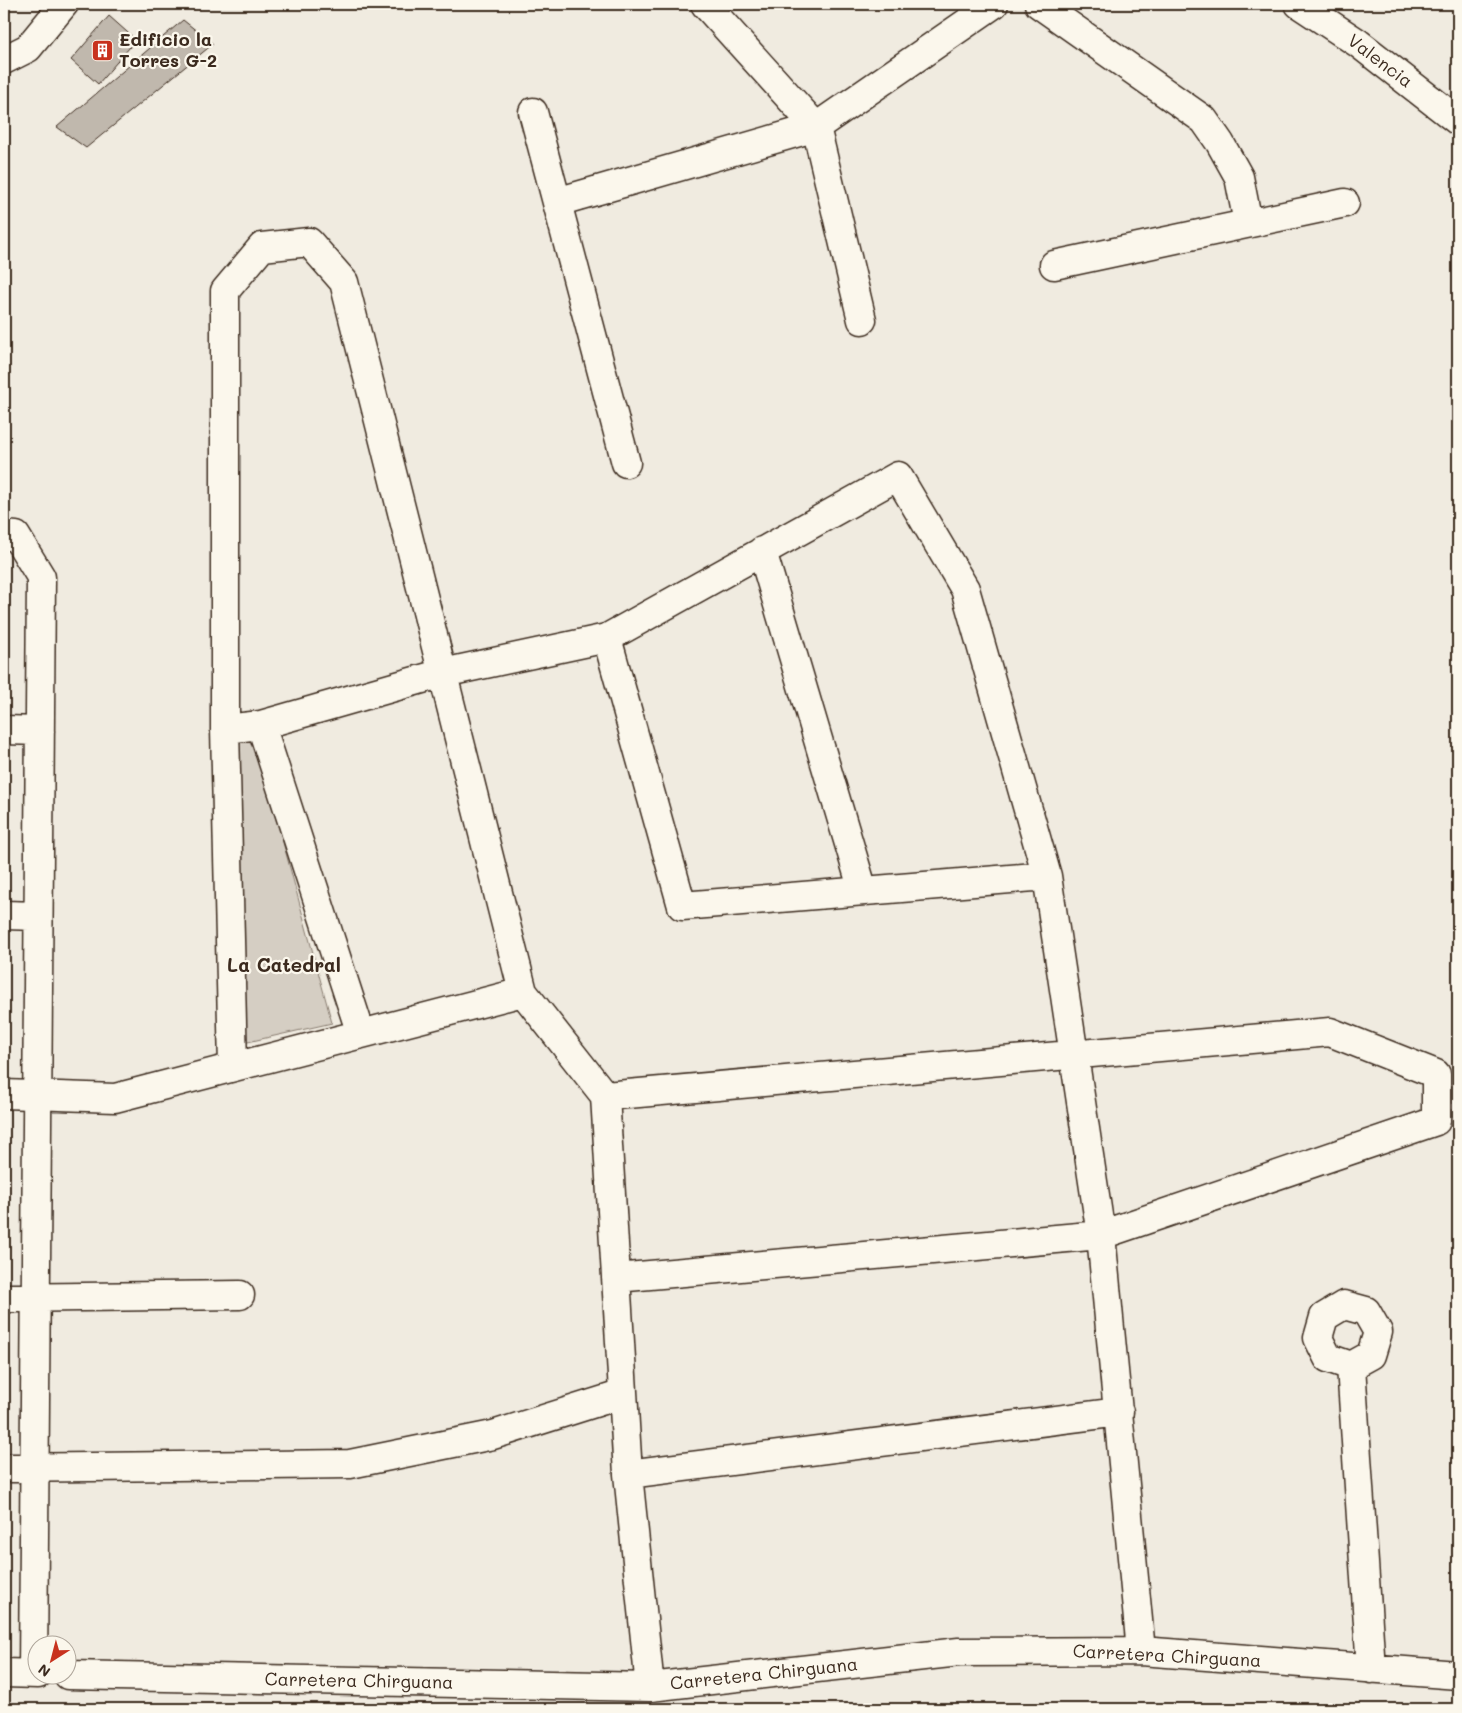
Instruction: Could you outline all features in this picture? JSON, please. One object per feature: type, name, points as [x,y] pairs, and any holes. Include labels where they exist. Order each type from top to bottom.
[{"type":"street","points":[[4,60],[28,48],[64,4]]},
{"type":"street","points":[[705,4],[816,127],[862,320]]},
{"type":"street","points":[[557,202],[816,127],[994,4]]},
{"type":"street","points":[[1039,4],[1204,120],[1239,176],[1248,222]]},
{"type":"street","name":"Valencia","points":[[1299,4],[1358,43],[1458,121]]},
{"type":"street","points":[[533,112],[626,462]]},
{"type":"street","points":[[1054,265],[1344,203]]},
{"type":"street","points":[[233,1066],[225,729],[225,291],[262,247],[309,242],[344,282],[523,992],[605,1096],[628,1474],[650,1687]]},
{"type":"street","points":[[225,729],[261,724],[443,673],[607,638],[898,476],[965,589],[1048,876],[1101,1235],[1142,1651]]},
{"type":"street","points":[[4,535],[16,536],[41,577],[35,1636]]},
{"type":"street","points":[[762,552],[863,891]]},
{"type":"street","points":[[607,638],[682,906],[1048,876]]},
{"type":"street","points":[[261,724],[361,1034]]},
{"type":"street","points":[[4,730],[40,731]]},
{"type":"street","points":[[4,915],[38,916]]},
{"type":"street","points":[[4,1094],[114,1098],[523,992]]},
{"type":"street","points":[[605,1096],[1330,1032],[1436,1074],[1436,1121],[1101,1235],[616,1278]]},
{"type":"street","points":[[4,1298],[240,1296]]},
{"type":"street","points":[[1351,1366],[1370,1669]]},
{"type":"street","points":[[4,1468],[350,1464],[493,1435],[623,1394]]},
{"type":"street","points":[[628,1474],[1119,1412]]},
{"type":"street","name":"Carretera Chirguana","points":[[78,1675],[650,1687],[959,1652],[1142,1651],[1458,1675]]},
{"type":"street","points":[[4,1673],[28,1674]]},
{"type":"shaded area","points":[[255,739],[332,1023],[239,1044],[233,744]]},
{"type":"building","name":"Edificio la Torres G-2","points":[[109,16],[136,40],[98,84],[71,60]]},
{"type":"building","points":[[183,20],[213,44],[86,148],[57,127]]},
{"type":"place","name":"Edificio la Torres G-2","points":[[103,50]]},
{"type":"district","name":"La Catedral","points":[[284,965]]}]
